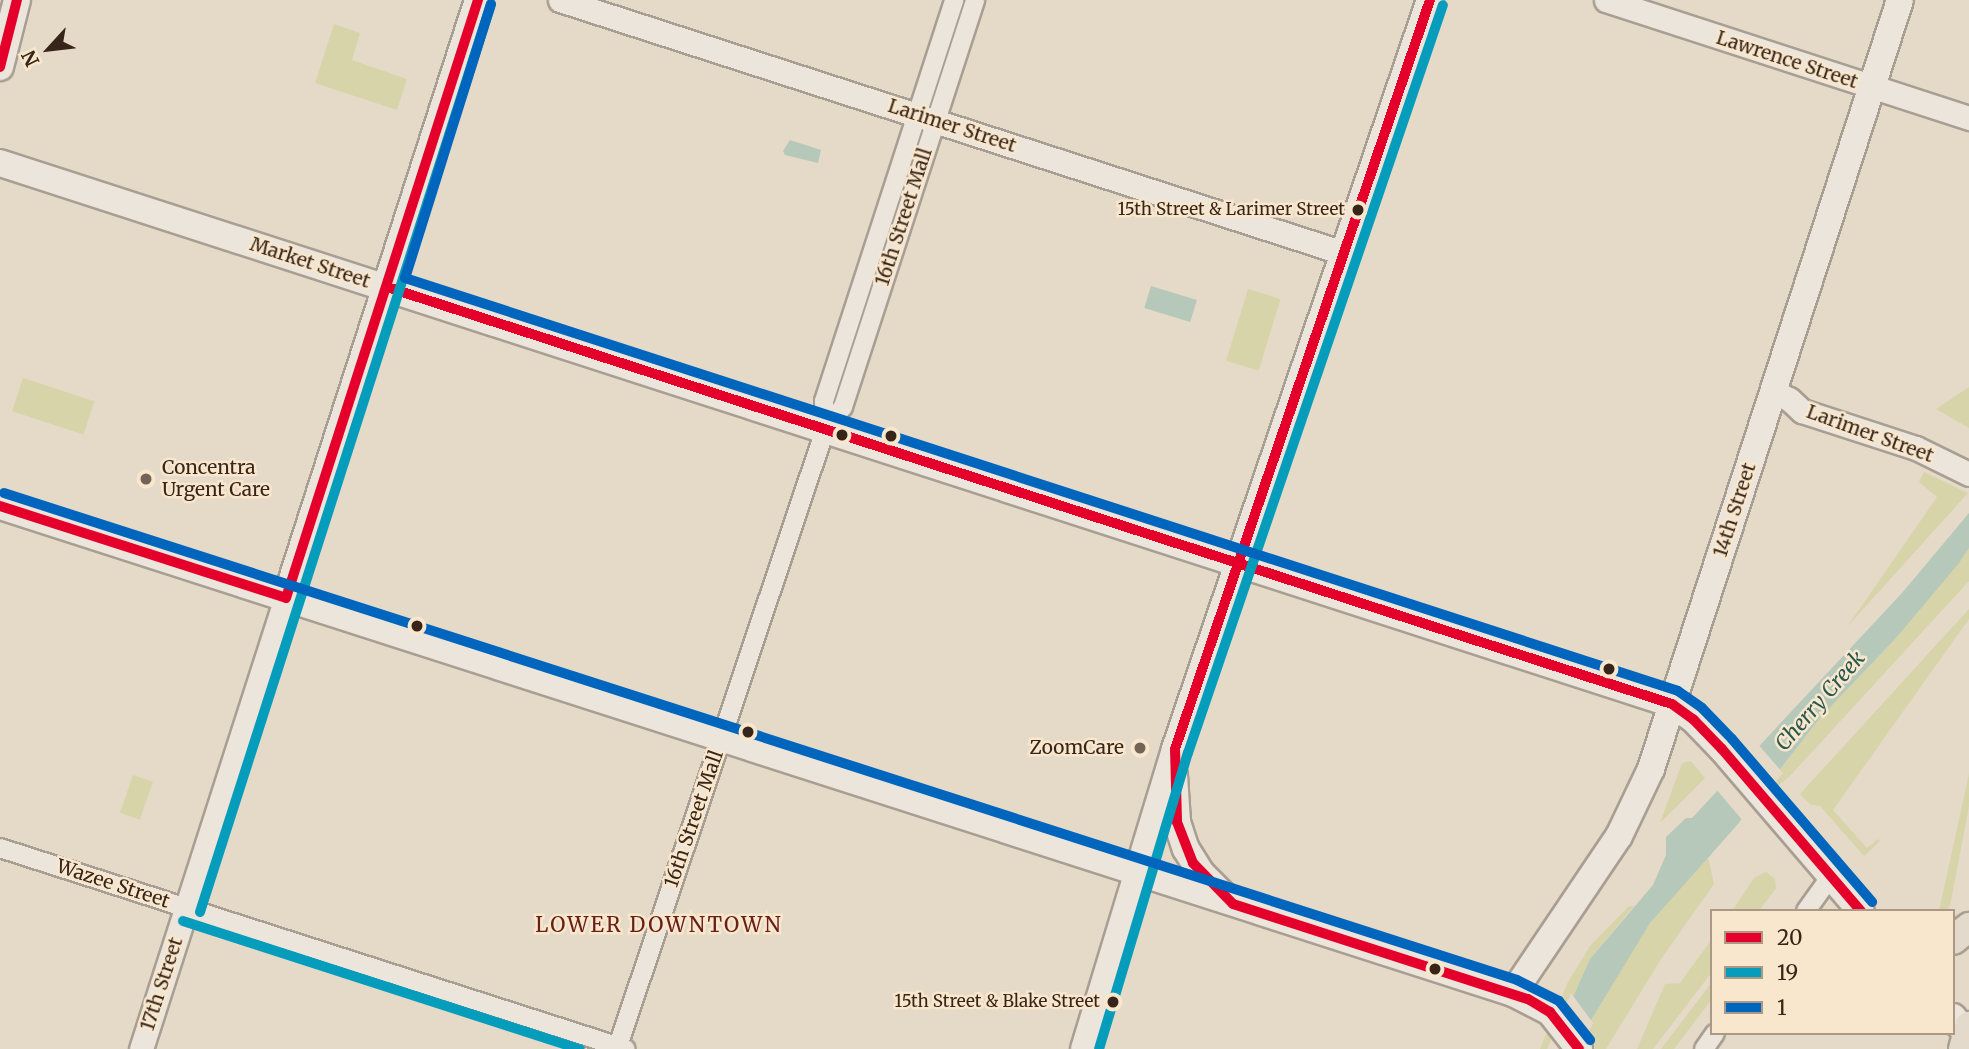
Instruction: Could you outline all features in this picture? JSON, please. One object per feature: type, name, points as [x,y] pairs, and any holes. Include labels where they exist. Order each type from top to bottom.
[{"type":"main road","points":[[0,67],[17,0]]},
{"type":"main road","name":"17th Street","points":[[286,598],[478,0]]},
{"type":"main road","points":[[1084,1049],[1175,749],[1430,0]]},
{"type":"main road","name":"14th Street","points":[[1513,993],[1619,836],[1651,769],[1900,0]]},
{"type":"main road","name":"Market Street","points":[[0,163],[1672,704],[1693,719],[1722,749],[1859,909]]},
{"type":"main road","points":[[0,506],[1513,993],[1541,1006],[1579,1049]]},
{"type":"main road","points":[[1175,749],[1175,806],[1181,838],[1201,873],[1233,904]]},
{"type":"street","name":"Larimer Street","points":[[560,0],[1344,253]]},
{"type":"street","name":"16th Street Mall","points":[[926,118],[954,0]]},
{"type":"street","name":"16th Street Mall","points":[[620,1048],[825,430],[824,401],[926,118],[975,0]]},
{"type":"street","name":"Lawrence Street","points":[[1606,0],[1969,118]]},
{"type":"street","name":"Larimer Street","points":[[1773,391],[1789,399],[1802,411],[1916,448],[1965,472]]},
{"type":"street","name":"17th Street","points":[[141,1049],[286,598]]},
{"type":"street","name":"Wazee Street","points":[[0,848],[620,1048]]},
{"type":"street","points":[[1807,909],[1831,876]]},
{"type":"shaded area","points":[[334,24],[360,33],[352,60],[407,79],[397,110],[315,83]]},
{"type":"shaded area","points":[[1248,289],[1281,299],[1259,371],[1226,361]]},
{"type":"shaded area","points":[[23,378],[94,401],[84,434],[12,411]]},
{"type":"shaded area","points":[[1969,387],[1969,428],[1936,409]]},
{"type":"shaded area","points":[[1924,472],[1968,493],[1847,627],[1937,497],[1919,482]]},
{"type":"shaded area","points":[[1969,548],[1969,581],[1790,776],[1752,807],[1819,719],[1896,638]]},
{"type":"shaded area","points":[[1969,609],[1969,619],[1833,810],[1867,848],[1878,839],[1880,841],[1864,856],[1820,806],[1810,804],[1800,794]]},
{"type":"shaded area","points":[[1691,761],[1705,778],[1660,823],[1682,763]]},
{"type":"shaded area","points":[[1969,774],[1969,806],[1951,901],[1949,909],[1939,909]]},
{"type":"shaded area","points":[[133,775],[153,782],[140,820],[120,813]]},
{"type":"shaded area","points":[[1708,857],[1714,884],[1661,959],[1606,1049],[1577,1049],[1635,943],[1681,884]]},
{"type":"shaded area","points":[[1766,872],[1775,879],[1776,888],[1760,909],[1733,909],[1755,877]]},
{"type":"shaded area","points":[[1629,906],[1634,906],[1590,959],[1550,1049],[1540,1049],[1567,984],[1590,946]]},
{"type":"shaded area","points":[[1710,942],[1710,975],[1653,1049],[1637,1049],[1665,984],[1680,983]]},
{"type":"shaded area","points":[[1710,985],[1710,1002],[1674,1049],[1661,1049]]},
{"type":"water","points":[[790,140],[821,150],[818,163],[785,155],[783,151]]},
{"type":"water","points":[[1151,286],[1197,300],[1190,322],[1144,308]]},
{"type":"water","name":"Cherry Creek","points":[[1969,513],[1969,548],[1959,563],[1896,638],[1819,719],[1738,824],[1650,923],[1588,1025],[1550,1049],[1590,959],[1653,885],[1666,855],[1666,837],[1686,818],[1692,818],[1902,593]]},
{"type":"pier","points":[[1757,743],[1783,773],[1744,822],[1715,788]]},
{"type":"pier","points":[[1571,993],[1593,1023],[1581,1049],[1547,1049]]},
{"type":"transit line","name":"20","points":[[0,67],[17,0]]},
{"type":"transit line","name":"20","points":[[0,506],[286,598],[478,0]]},
{"type":"transit line","name":"20","points":[[1430,0],[1175,749],[1177,822],[1193,863],[1233,904],[1528,999],[1550,1012],[1579,1049]]},
{"type":"transit line","name":"19","points":[[200,912],[491,4]]},
{"type":"transit line","name":"1","points":[[491,4],[405,278],[1678,691],[1702,708],[1732,739],[1872,902]]},
{"type":"transit line","name":"19","points":[[1099,1049],[1188,753],[1443,5]]},
{"type":"transit line","name":"20","points":[[387,287],[1672,704],[1693,719],[1722,749],[1859,909]]},
{"type":"transit line","name":"1","points":[[4,493],[1517,980],[1559,1001],[1590,1040]]},
{"type":"transit line","name":"19","points":[[183,921],[580,1049]]},
{"type":"place","name":"15th Street & Larimer Street","points":[[1358,210]]},
{"type":"place","name":"Concentra Urgent Care","points":[[146,479]]},
{"type":"place","name":"ZoomCare","points":[[1140,748]]},
{"type":"place","name":"15th Street & Blake Street","points":[[1113,1002]]},
{"type":"district","name":"LOWER DOWNTOWN","points":[[659,925]]}]
